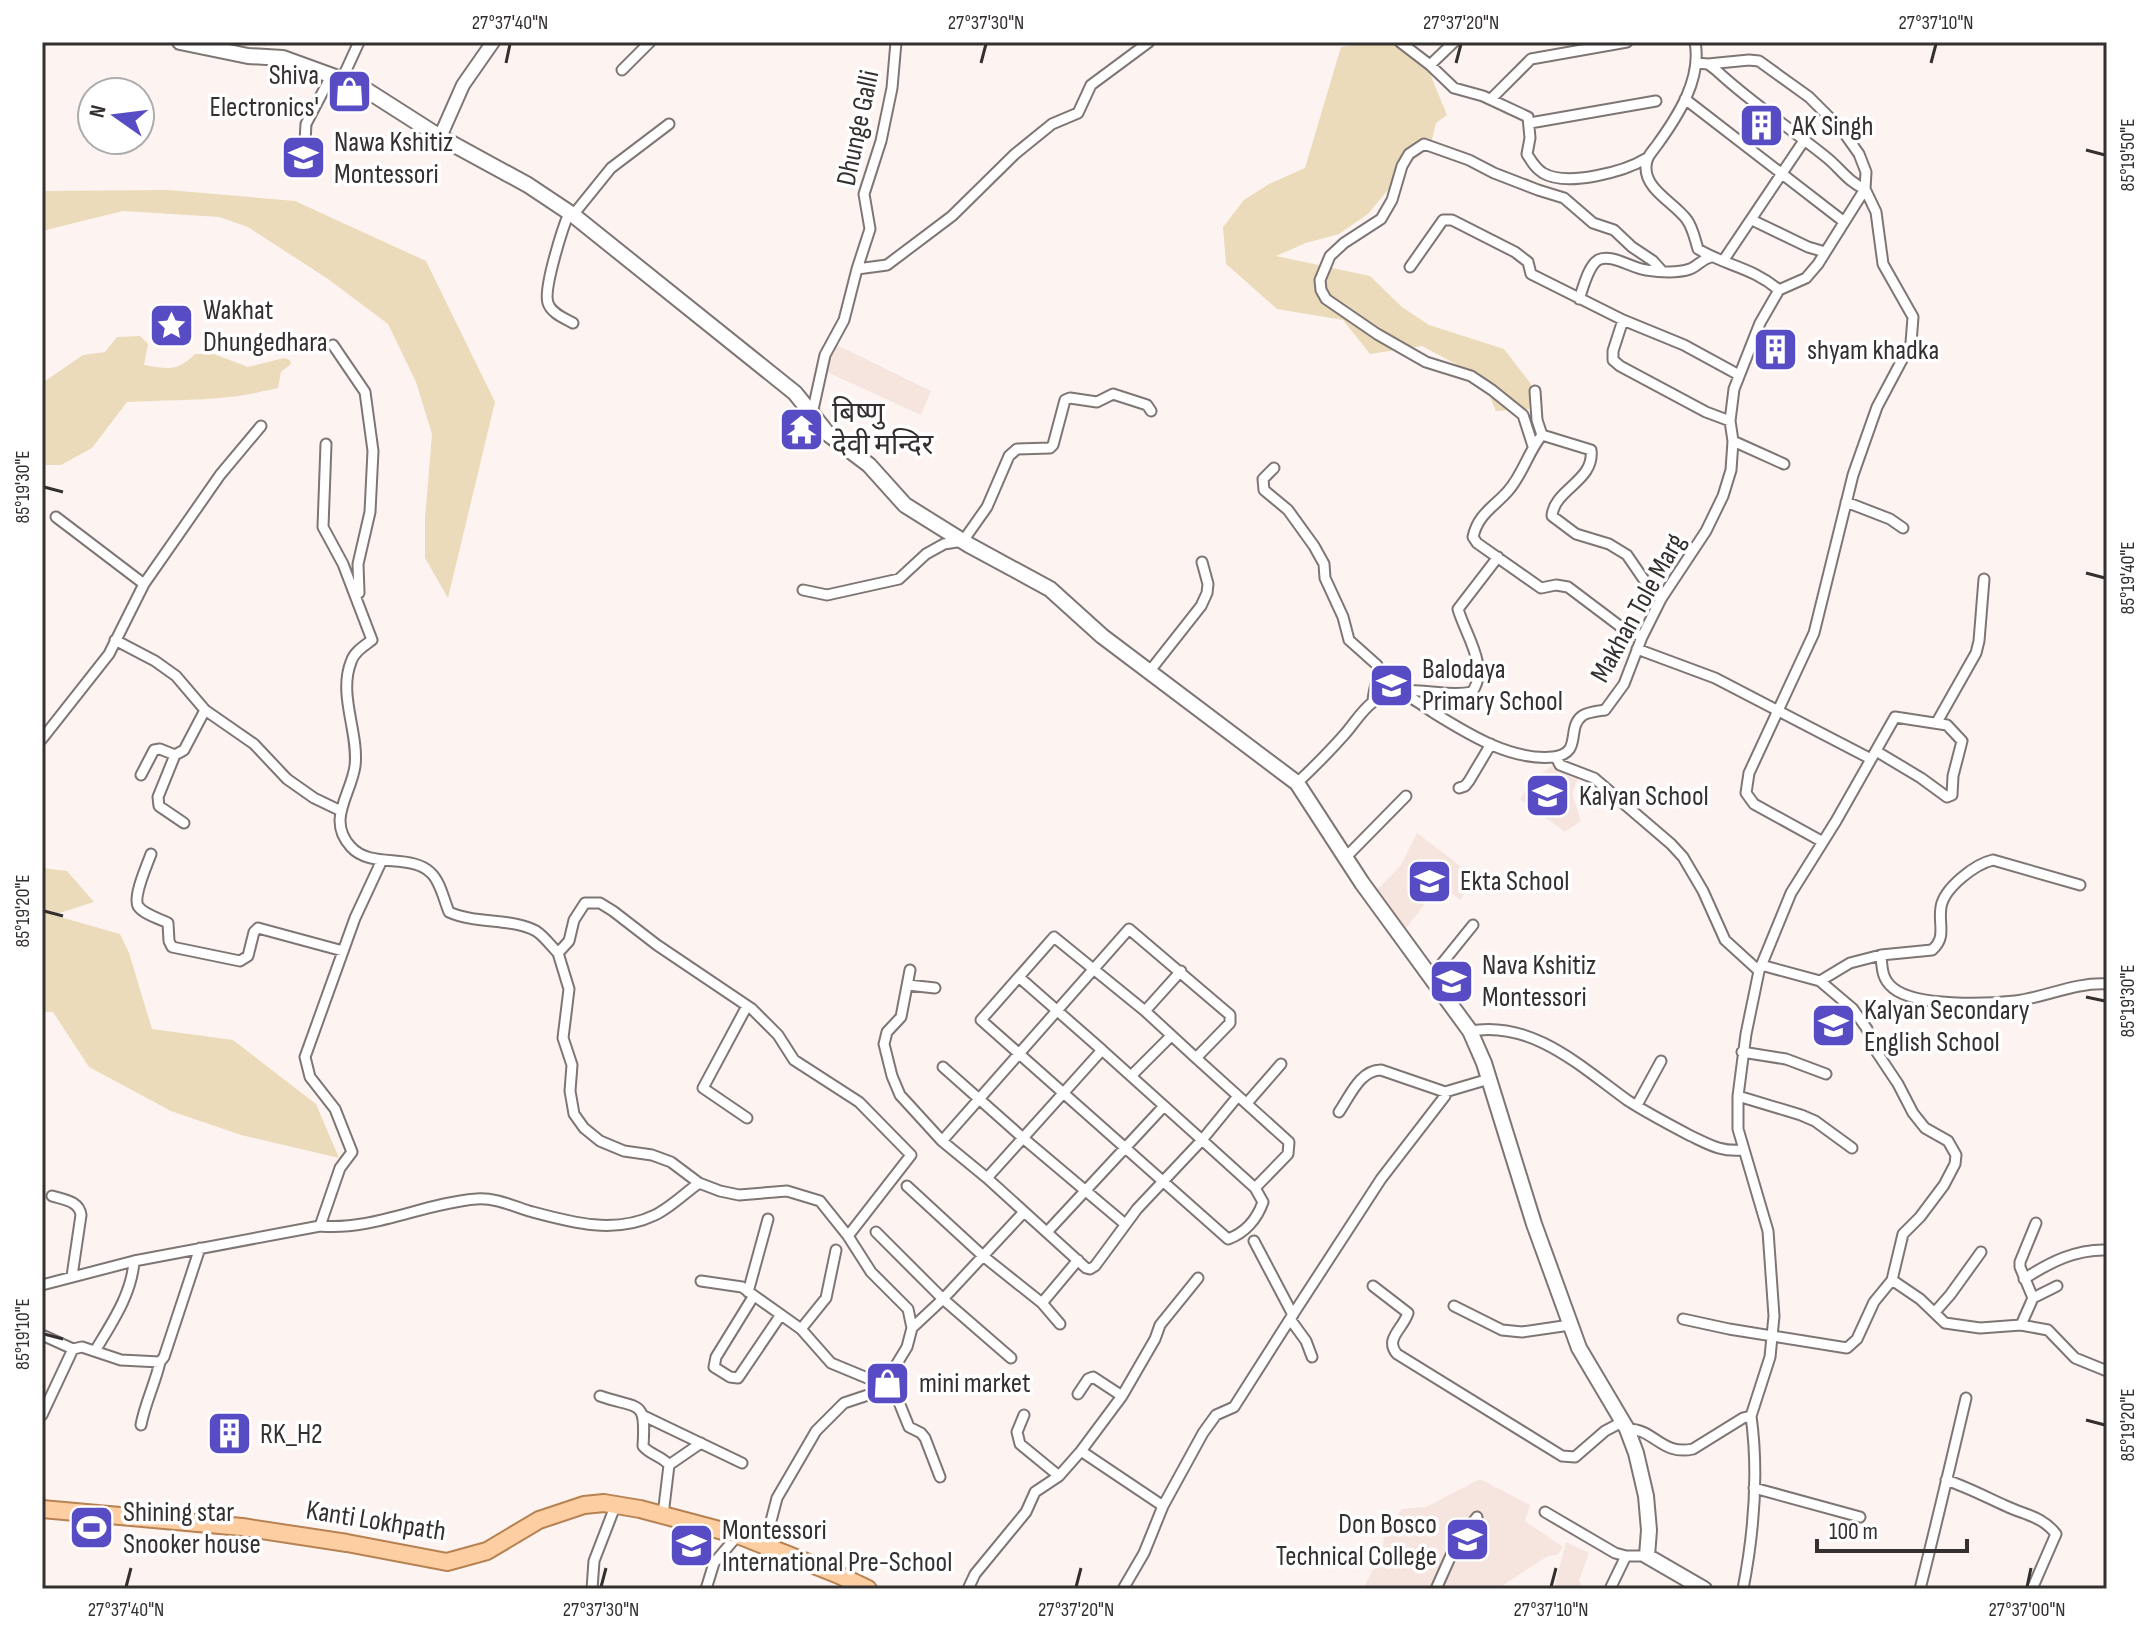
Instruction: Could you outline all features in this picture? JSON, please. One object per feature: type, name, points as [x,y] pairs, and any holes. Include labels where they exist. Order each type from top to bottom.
[{"type":"main road","points":[[180,42],[246,56],[283,58],[360,86],[440,137],[528,185],[571,214],[795,393],[828,434],[869,465],[905,505],[1050,589],[1102,636],[1297,783],[1470,1031],[1579,1348],[1625,1425],[1636,1453],[1646,1496],[1649,1530],[1647,1556],[1704,1589]]},
{"type":"main road","name":"Kanti Lokhpath","points":[[42,1509],[242,1527],[447,1562],[487,1551],[539,1520],[584,1505],[616,1504],[765,1544],[868,1589]]},
{"type":"street","points":[[298,150],[305,141],[306,124],[359,42]]},
{"type":"street","points":[[440,137],[463,85],[493,42]]},
{"type":"street","points":[[622,70],[650,42]]},
{"type":"street","name":"Dhunge Galli","points":[[812,414],[825,355],[844,320],[870,229],[864,194],[881,141],[892,88],[896,42]]},
{"type":"street","points":[[857,269],[887,265],[952,216],[1015,154],[1052,124],[1078,113],[1091,85],[1149,42]]},
{"type":"street","points":[[1400,42],[1454,88],[1491,99],[1528,117],[1527,154],[1535,167],[1546,175],[1570,179],[1615,171],[1647,158]]},
{"type":"street","points":[[1430,65],[1454,42]]},
{"type":"street","points":[[1491,99],[1531,59],[1627,42]]},
{"type":"street","points":[[1695,42],[1702,63],[1824,156],[1852,184],[1865,189]]},
{"type":"street","points":[[1702,63],[1759,61],[1830,116],[1859,154],[1866,172],[1865,189],[1876,212],[1883,264],[1913,317],[1914,332],[1908,350],[1902,356],[1877,407],[1853,475],[1814,633],[1745,786],[1749,799],[1765,813],[1823,842]]},
{"type":"street","points":[[1702,63],[1685,99],[1647,158],[1647,176],[1663,197],[1688,220],[1698,249],[1711,257],[1761,275],[1779,290]]},
{"type":"street","points":[[1685,99],[1843,221]]},
{"type":"street","points":[[1530,123],[1656,101]]},
{"type":"street","points":[[573,323],[556,313],[548,303],[547,291],[563,227],[611,168],[669,124]]},
{"type":"street","points":[[1723,261],[1803,142]]},
{"type":"street","points":[[1533,446],[1523,415],[1492,390],[1471,376],[1426,362],[1326,299],[1320,280],[1330,256],[1381,219],[1392,200],[1402,166],[1409,154],[1424,144],[1564,198],[1593,223],[1614,230],[1662,271]]},
{"type":"street","name":"Makhan Tole Marg","points":[[1556,757],[1564,755],[1571,747],[1574,728],[1584,714],[1605,710],[1624,684],[1661,599],[1706,531],[1723,496],[1731,470],[1733,441],[1730,421],[1739,375],[1760,323],[1779,290],[1806,278],[1865,189]]},
{"type":"street","points":[[1410,267],[1443,220],[1452,220],[1515,252],[1528,262],[1531,274],[1623,320],[1684,345],[1739,375]]},
{"type":"street","points":[[1752,220],[1825,252]]},
{"type":"street","points":[[1579,299],[1593,264],[1600,259],[1609,258],[1649,271],[1662,271],[1688,270],[1711,257]]},
{"type":"street","points":[[1623,320],[1617,334],[1613,360],[1706,412],[1730,421]]},
{"type":"street","points":[[333,345],[365,392],[373,451],[370,512],[358,564],[360,605]]},
{"type":"street","points":[[1535,391],[1537,420],[1542,435]]},
{"type":"street","points":[[803,590],[827,595],[899,579],[926,554],[944,544],[963,541],[987,507],[1009,456],[1017,449],[1050,448],[1053,445],[1065,400],[1097,402],[1113,394],[1147,405],[1151,411]]},
{"type":"street","points":[[42,739],[109,654],[144,584],[220,475],[261,426]]},
{"type":"street","points":[[1542,435],[1533,446],[1523,471],[1506,493],[1479,518],[1473,537],[1541,588],[1560,584],[1568,587],[1621,627],[1642,637]]},
{"type":"street","points":[[1542,435],[1584,446],[1591,450],[1592,455],[1587,472],[1556,504],[1552,516],[1576,534],[1609,544],[1627,555],[1651,590],[1661,599]]},
{"type":"street","points":[[1733,441],[1784,464]]},
{"type":"street","points":[[326,444],[323,527],[343,564],[372,640],[358,651],[349,665],[347,687],[355,767],[339,810],[342,832],[348,845],[358,854],[421,866],[434,874],[449,912],[463,918],[501,922],[535,931],[558,953],[569,989],[563,1038],[572,1065],[570,1091],[574,1114],[584,1128],[600,1141],[624,1151],[652,1155],[671,1162],[699,1183],[739,1195],[787,1191],[820,1201],[871,1272],[908,1309],[912,1328],[907,1347],[885,1384],[874,1393],[844,1403],[816,1431],[777,1498],[765,1544]]},
{"type":"street","points":[[1274,468],[1263,479],[1264,490],[1288,510],[1314,546],[1324,564],[1325,578],[1343,617],[1349,640],[1377,665],[1379,670],[1373,702]]},
{"type":"street","points":[[1846,502],[1890,519],[1903,528]]},
{"type":"street","points":[[56,517],[144,584]]},
{"type":"street","points":[[1297,783],[1324,758],[1373,702],[1410,689],[1457,695],[1472,692],[1480,677],[1458,609],[1498,557]]},
{"type":"street","points":[[1149,672],[1201,606],[1207,593],[1202,562]]},
{"type":"street","points":[[1937,722],[1976,653],[1984,579]]},
{"type":"street","points":[[115,640],[176,676],[205,710],[254,744],[287,779],[314,798],[339,810]]},
{"type":"street","points":[[1637,649],[1715,678],[1777,712],[1873,755],[1921,778],[1947,797],[1952,795],[1953,776],[1962,741],[1947,725],[1895,717],[1873,755],[1823,842],[1791,893],[1760,968],[1742,1052],[1738,1129],[1768,1231],[1774,1316],[1770,1357],[1751,1416],[1754,1488],[1752,1539],[1743,1589]]},
{"type":"street","points":[[1396,693],[1411,698],[1462,731],[1491,744],[1538,758],[1556,757],[1560,765],[1594,778],[1683,857],[1703,891],[1725,940],[1760,968],[1820,981],[1853,1009],[1919,1121],[1948,1141],[1956,1155],[1955,1164],[1944,1185],[1903,1234],[1892,1280],[1874,1302],[1857,1339],[1847,1348],[1683,1319]]},
{"type":"street","points":[[184,823],[159,806],[158,797],[175,755],[184,750],[205,710]]},
{"type":"street","points":[[1459,788],[1469,781],[1491,744]]},
{"type":"street","points":[[141,775],[154,750],[175,755]]},
{"type":"street","points":[[1346,857],[1406,796]]},
{"type":"street","points":[[151,854],[137,894],[137,903],[140,909],[168,923],[172,947],[240,961],[248,956],[254,932],[258,928],[343,951]]},
{"type":"street","points":[[320,1226],[340,1168],[352,1152],[335,1109],[310,1077],[305,1057],[355,918],[382,860]]},
{"type":"street","points":[[1820,981],[1850,963],[1881,955],[1926,952],[1938,945],[1942,939],[1943,900],[1958,882],[1982,863],[1993,860],[2080,885]]},
{"type":"street","points":[[558,953],[569,941],[580,908],[590,902],[600,903],[747,1006],[778,1035],[794,1060],[859,1102],[911,1155],[848,1236]]},
{"type":"street","points":[[1431,977],[1473,925]]},
{"type":"street","points":[[942,1141],[1129,929],[1181,971],[1231,1018],[1230,1023],[1196,1058]]},
{"type":"street","points":[[1020,978],[1255,1188],[1263,1202],[1261,1208],[1249,1226],[1228,1239],[981,1020],[1054,937],[1145,1011],[1247,1103],[1290,1147],[1288,1154],[1255,1188]]},
{"type":"street","points":[[1881,955],[1882,975],[1896,991],[1934,1001],[1967,1004],[2018,1000],[2081,985],[2107,984]]},
{"type":"street","points":[[910,970],[901,1017],[885,1036],[887,1056],[900,1095],[942,1141],[1090,1269],[1125,1224],[1238,1096]]},
{"type":"street","points":[[1145,1011],[1181,971]]},
{"type":"street","points":[[908,985],[935,988]]},
{"type":"street","points":[[747,1006],[703,1088],[704,1092],[747,1118]]},
{"type":"street","points":[[1470,1031],[1505,1029],[1531,1037],[1578,1063],[1637,1105],[1716,1149],[1743,1150]]},
{"type":"street","points":[[1132,1075],[1171,1036]]},
{"type":"street","points":[[987,1178],[1102,1050]]},
{"type":"street","points":[[1742,1052],[1786,1059],[1826,1074]]},
{"type":"street","points":[[1637,1105],[1661,1061]]},
{"type":"street","points":[[1247,1103],[1281,1064]]},
{"type":"street","points":[[943,1067],[1125,1224]]},
{"type":"street","points":[[1339,1112],[1365,1074],[1372,1070],[1381,1070],[1445,1092],[1489,1079]]},
{"type":"street","points":[[1123,1589],[1203,1433],[1216,1415],[1234,1407],[1381,1179],[1445,1092]]},
{"type":"street","points":[[1738,1096],[1815,1121],[1852,1148]]},
{"type":"street","points":[[1047,1232],[1164,1106]]},
{"type":"street","points":[[42,1296],[44,1285],[134,1261],[320,1226],[363,1223],[478,1198],[574,1223],[621,1224],[656,1215],[699,1183]]},
{"type":"street","points":[[907,1186],[983,1256],[1042,1303],[1060,1324]]},
{"type":"street","points":[[52,1196],[80,1208],[72,1276]]},
{"type":"street","points":[[912,1328],[1023,1213]]},
{"type":"street","points":[[768,1219],[751,1294],[716,1357],[714,1367],[730,1377],[738,1378],[780,1316]]},
{"type":"street","points":[[2033,1298],[2020,1267],[2022,1253],[2036,1223]]},
{"type":"street","points":[[876,1232],[943,1299],[1011,1358]]},
{"type":"street","points":[[1254,1241],[1312,1357]]},
{"type":"street","points":[[141,1425],[200,1248]]},
{"type":"street","points":[[801,1329],[826,1298],[836,1250]]},
{"type":"street","points":[[2024,1279],[2045,1265],[2072,1254],[2107,1250]]},
{"type":"street","points":[[1935,1312],[1981,1252]]},
{"type":"street","points":[[1042,1303],[1078,1260]]},
{"type":"street","points":[[95,1351],[123,1302],[134,1271],[134,1261]]},
{"type":"street","points":[[968,1589],[975,1574],[1026,1512],[1035,1492],[1059,1476],[1122,1396],[1160,1325],[1198,1278]]},
{"type":"street","points":[[1892,1280],[1903,1285],[1938,1318],[1953,1326],[2021,1325],[2048,1330],[2075,1358],[2107,1371]]},
{"type":"street","points":[[701,1281],[742,1287],[801,1329],[831,1363],[885,1384],[896,1395],[909,1427],[925,1438],[940,1477]]},
{"type":"street","points":[[1373,1286],[1408,1313],[1392,1340],[1392,1348],[1397,1354],[1562,1456],[1575,1457],[1605,1431],[1625,1425],[1668,1448],[1693,1449],[1751,1416]]},
{"type":"street","points":[[2021,1325],[2033,1298],[2057,1286]]},
{"type":"street","points":[[1454,1306],[1502,1330],[1522,1332],[1570,1325]]},
{"type":"street","points":[[42,1335],[73,1349],[82,1347],[121,1360],[160,1362]]},
{"type":"street","points":[[42,1415],[47,1391],[73,1349]]},
{"type":"street","points":[[1078,1394],[1088,1379],[1093,1377],[1122,1396]]},
{"type":"street","points":[[600,1396],[635,1405],[643,1411],[643,1446],[669,1465],[663,1515]]},
{"type":"street","points":[[1920,1589],[1966,1398]]},
{"type":"street","points":[[1024,1415],[1017,1432],[1020,1444],[1059,1476]]},
{"type":"street","points":[[644,1416],[742,1463]]},
{"type":"street","points":[[669,1465],[701,1443]]},
{"type":"street","points":[[1081,1451],[1163,1506]]},
{"type":"street","points":[[1946,1480],[2010,1508],[2030,1513],[2054,1530],[2053,1544],[2032,1589]]},
{"type":"street","points":[[1754,1488],[1860,1517]]},
{"type":"street","points":[[592,1589],[594,1561],[616,1504]]},
{"type":"street","points":[[1545,1512],[1615,1553],[1647,1556]]},
{"type":"street","points":[[1436,1589],[1457,1542],[1477,1517]]},
{"type":"street","points":[[706,1589],[714,1563],[738,1535]]},
{"type":"street","points":[[1610,1589],[1626,1556]]},
{"type":"shaded area","points":[[1392,42],[1428,69],[1447,115],[1436,123],[1430,147],[1411,162],[1368,214],[1339,234],[1276,256],[1370,276],[1402,307],[1429,325],[1504,349],[1531,384],[1529,409],[1496,411],[1482,378],[1422,346],[1370,354],[1343,320],[1277,309],[1226,264],[1223,227],[1244,200],[1269,184],[1305,168],[1341,47]]},
{"type":"shaded area","points":[[168,190],[295,201],[426,261],[495,402],[448,598],[425,558],[432,434],[416,382],[388,324],[328,279],[248,227],[219,217],[123,211],[42,231],[42,191]]},
{"type":"shaded area","points":[[140,336],[148,344],[144,365],[160,368],[183,364],[195,354],[214,354],[248,367],[284,358],[291,364],[281,372],[278,388],[241,396],[127,402],[92,448],[61,465],[42,465],[42,383],[83,355],[105,352],[117,337]]},
{"type":"shaded area","points":[[835,344],[931,391],[921,415],[827,372],[826,363]]},
{"type":"shaded area","name":"Kalyan School","points":[[1555,763],[1580,772],[1572,794],[1581,821],[1565,832],[1520,799],[1529,784]]},
{"type":"shaded area","name":"Ekta School","points":[[1417,833],[1476,878],[1460,900],[1440,885],[1403,932],[1373,894],[1401,865]]},
{"type":"shaded area","points":[[42,868],[67,871],[94,902],[53,915],[120,934],[129,953],[152,1029],[233,1040],[316,1104],[339,1158],[241,1135],[171,1111],[89,1067],[53,1012],[42,1012]]},
{"type":"shaded area","name":"Don Bosco Technical College","points":[[1480,1479],[1530,1505],[1525,1521],[1563,1547],[1557,1555],[1548,1556],[1497,1589],[1363,1589],[1383,1550],[1384,1533],[1402,1509],[1426,1507]]},
{"type":"shaded area","name":"Montessori International Pre-School","points":[[688,1528],[710,1535],[692,1567],[673,1557]]},
{"type":"shaded area","points":[[1566,1542],[1589,1553],[1579,1581],[1583,1589],[1554,1589]]},
{"type":"place","name":"Shiva Electronics'","points":[[350,91]]},
{"type":"place","name":"AK Singh","points":[[1761,126]]},
{"type":"place","name":"Nawa Kshitiz Montessori","points":[[303,158]]},
{"type":"place","name":"Wakhat Dhungedhara","points":[[172,326]]},
{"type":"place","name":"shyam khadka","points":[[1776,350]]},
{"type":"place","name":"बिष्णु देवी मन्दिर","points":[[801,429]]},
{"type":"place","name":"Balodaya Primary School","points":[[1391,685]]},
{"type":"place","name":"Kalyan School","points":[[1548,796]]},
{"type":"place","name":"Ekta School","points":[[1429,881]]},
{"type":"place","name":"Nava Kshitiz Montessori","points":[[1451,981]]},
{"type":"place","name":"Kalyan Secondary English School","points":[[1833,1026]]},
{"type":"place","name":"mini market","points":[[888,1383]]},
{"type":"place","name":"RK_H2","points":[[229,1434]]},
{"type":"place","name":"Shining star Snooker house","points":[[92,1528]]},
{"type":"place","name":"Don Bosco Technical College","points":[[1468,1540]]},
{"type":"place","name":"Montessori International Pre-School","points":[[691,1546]]}]
